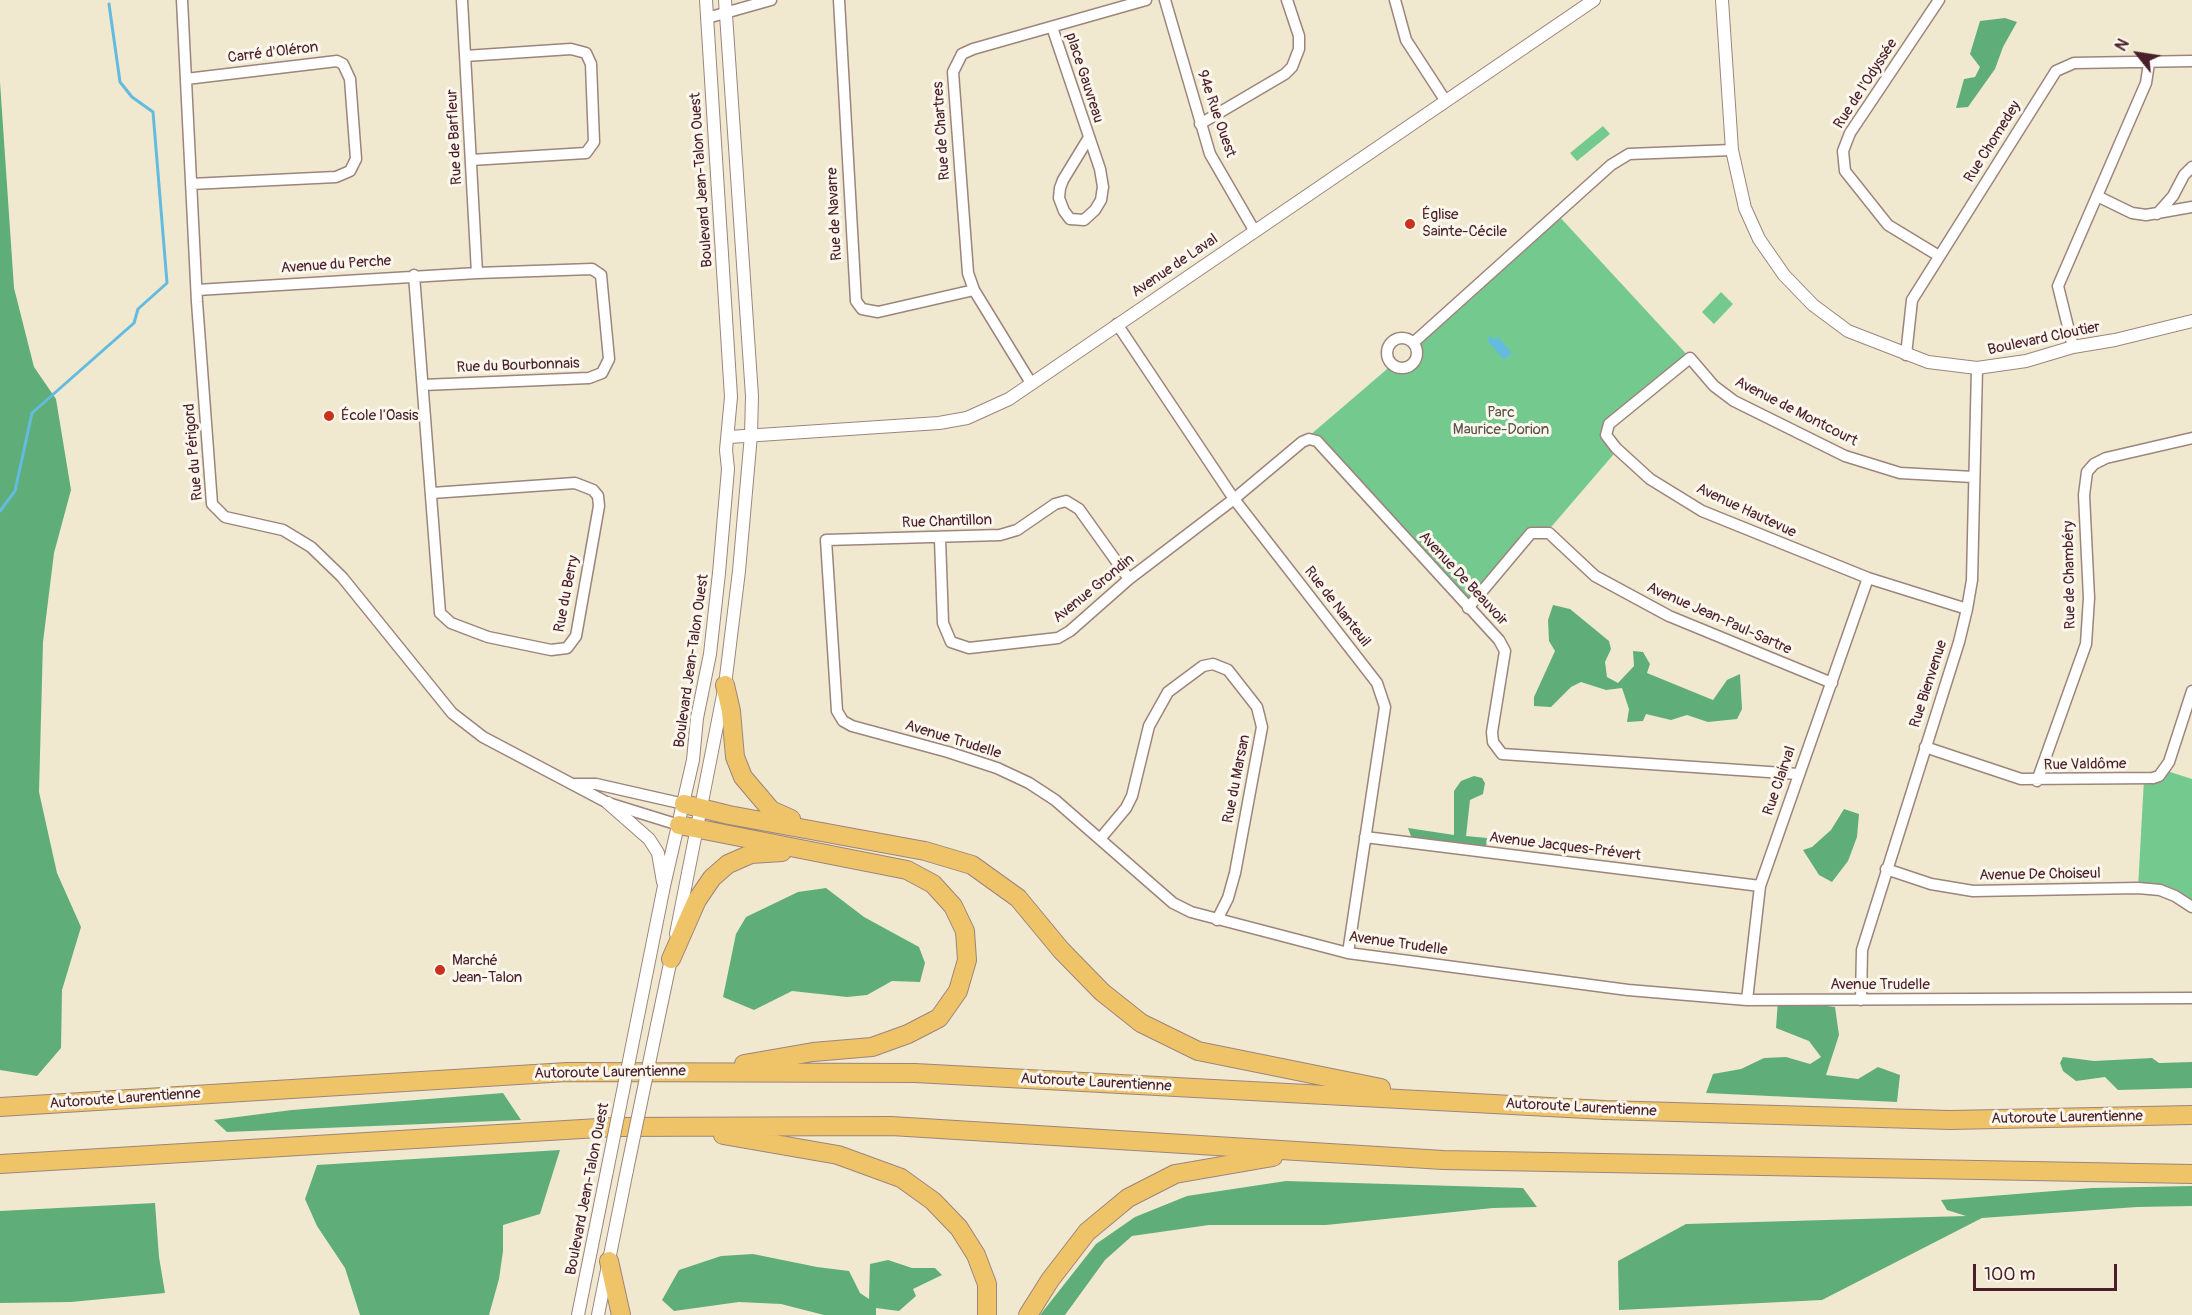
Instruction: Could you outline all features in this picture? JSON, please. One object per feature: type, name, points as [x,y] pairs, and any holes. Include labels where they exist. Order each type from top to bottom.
[{"type":"highway","points":[[725,685],[731,711],[735,757],[749,784],[771,810],[829,832]]},
{"type":"highway","points":[[693,806],[925,851],[972,866],[1018,898],[1061,950],[1102,992],[1141,1023],[1198,1052],[1445,1100]]},
{"type":"highway","points":[[688,826],[808,852],[908,870],[933,884],[953,906],[965,931],[967,960],[958,991],[939,1018],[908,1034],[872,1047],[813,1052],[692,1072]]},
{"type":"highway","points":[[671,959],[697,900],[712,878],[729,864],[752,854],[808,852]]},
{"type":"highway","name":"Autoroute Laurentienne","points":[[0,1107],[567,1072],[692,1072],[915,1073],[1605,1110],[1950,1120],[2192,1115]]},
{"type":"highway","points":[[0,1164],[603,1128],[891,1125],[1443,1160],[2192,1174]]},
{"type":"highway","points":[[680,1127],[838,1155],[901,1178],[933,1201],[959,1228],[976,1255],[987,1284],[987,1315]]},
{"type":"highway","points":[[1028,1315],[1050,1280],[1087,1232],[1128,1198],[1175,1174],[1304,1151]]},
{"type":"highway","points":[[609,1261],[621,1315]]},
{"type":"street","name":"Rue du Périgord","points":[[182,0],[196,290],[212,504],[225,517],[283,530],[311,547],[342,578],[452,713],[483,737],[608,803],[688,826]]},
{"type":"street","name":"Rue de Barfleur","points":[[462,0],[477,273]]},
{"type":"street","name":"Boulevard Jean-Talon Ouest","points":[[578,1315],[664,886],[688,826],[693,806],[719,573],[731,397],[706,0]]},
{"type":"street","points":[[707,18],[726,6],[771,0]]},
{"type":"street","name":"Rue de Navarre","points":[[839,0],[856,302],[862,309],[878,312],[974,290]]},
{"type":"street","name":"Rue de Chartres","points":[[1031,382],[974,290],[968,273],[953,72],[962,54],[1146,0]]},
{"type":"street","name":"94e Rue Ouest","points":[[1165,0],[1210,154],[1254,230]]},
{"type":"street","points":[[1200,124],[1285,74],[1292,67],[1299,49],[1299,36],[1287,0]]},
{"type":"street","points":[[1395,0],[1406,40],[1445,100]]},
{"type":"street","name":"Avenue de Laval","points":[[729,436],[939,423],[967,418],[1009,399],[1594,0]]},
{"type":"street","name":"Boulevard Cloutier","points":[[1722,0],[1732,150],[1745,208],[1759,239],[1784,275],[1813,305],[1848,331],[1928,362],[1977,368],[2026,361],[2073,347],[2115,340],[2192,321]]},
{"type":"street","name":"Rue de l'Odyssée","points":[[1939,0],[1850,133],[1844,151],[1845,171],[1888,225],[1939,256]]},
{"type":"street","name":"Boulevard Jean-Talon Ouest","points":[[598,1315],[671,959],[688,826],[725,685],[739,571],[751,435],[752,396],[726,6]]},
{"type":"street","name":"place Gauvreau","points":[[1052,27],[1088,139],[1100,168],[1103,187],[1101,200],[1084,220],[1070,219],[1061,205],[1060,188],[1088,139]]},
{"type":"street","points":[[465,56],[571,49],[586,53],[591,64],[594,142],[586,153],[471,160]]},
{"type":"street","name":"Rue Chomedey","points":[[1906,355],[1912,300],[2056,71],[2074,63],[2149,63],[2192,60]]},
{"type":"street","name":"Carré d'Oléron","points":[[186,79],[337,61],[343,64],[350,79],[356,159],[350,171],[336,177],[191,184]]},
{"type":"street","points":[[2073,347],[2058,286],[2146,83],[2149,63]]},
{"type":"street","points":[[1413,342],[1611,165],[1629,154],[1732,150]]},
{"type":"street","points":[[2157,214],[2173,196],[2184,174],[2192,167]]},
{"type":"street","points":[[2097,196],[2132,213],[2157,214],[2192,207]]},
{"type":"street","name":"Rue du Bourbonnais","points":[[423,384],[589,378],[602,373],[607,367],[602,281],[598,272],[591,269],[477,273]]},
{"type":"street","name":"Avenue du Perche","points":[[196,290],[414,275],[477,273]]},
{"type":"street","name":"Rue du Berry","points":[[414,275],[432,493],[438,604],[444,619],[488,637],[551,650],[567,648],[576,636],[599,506],[598,496],[593,490],[575,483],[432,493]]},
{"type":"street","name":"Rue de Nanteuil","points":[[1117,324],[1234,499],[1377,683],[1385,707],[1348,953]]},
{"type":"street","name":"Avenue de Montcourt","points":[[1690,358],[1714,387],[1734,401],[1845,456],[1899,473],[1973,477]]},
{"type":"street","name":"Avenue Hautevue","points":[[1690,358],[1609,424],[1606,435],[1609,441],[1650,479],[1702,511],[1868,578],[1967,609]]},
{"type":"street","name":"Rue Bienvenue","points":[[1861,1000],[1862,950],[1967,609],[1972,580],[1977,368]]},
{"type":"street","name":"Rue de Chambéry","points":[[2037,781],[2086,644],[2089,598],[2084,495],[2087,472],[2094,464],[2106,458],[2192,438]]},
{"type":"street","name":"Avenue De Beauvoir","points":[[1234,499],[1302,442],[1309,439],[1317,441],[1499,640],[1505,651],[1492,732],[1493,742],[1503,754],[1798,774]]},
{"type":"street","name":"Avenue Grondin","points":[[940,538],[943,623],[946,636],[958,646],[969,648],[1058,638],[1070,631],[1129,579],[1234,499]]},
{"type":"street","name":"Rue Chantillon","points":[[826,540],[1000,535],[1017,530],[1055,504],[1066,501],[1079,509],[1129,579]]},
{"type":"street","name":"Avenue Jean-Paul-Sartre","points":[[1468,608],[1532,533],[1549,533],[1595,576],[1669,616],[1832,682]]},
{"type":"street","name":"Avenue Trudelle","points":[[826,540],[835,697],[837,711],[843,721],[852,726],[997,768],[1029,783],[1055,800],[1173,903],[1191,912],[1348,953],[1628,990],[1747,1000],[2192,998]]},
{"type":"street","name":"Rue Clairval","points":[[1747,1000],[1760,886],[1868,578]]},
{"type":"street","name":"Rue du Marsan","points":[[1100,839],[1132,796],[1149,726],[1168,692],[1203,666],[1213,664],[1228,670],[1257,707],[1262,727],[1235,873],[1228,898],[1217,920]]},
{"type":"street","name":"Rue Valdôme","points":[[1925,747],[2021,779],[2037,781],[2144,779],[2159,776],[2169,762],[2192,691]]},
{"type":"street","name":"Rue du Périgord","points":[[573,784],[596,784],[693,806]]},
{"type":"street","points":[[608,803],[650,839],[658,853],[664,886]]},
{"type":"street","name":"Avenue Jacques-Prévert","points":[[1365,837],[1760,886]]},
{"type":"street","name":"Avenue De Choiseul","points":[[1886,869],[1931,884],[1973,891],[2138,888],[2160,890],[2192,907]]},
{"type":"green space","points":[[2005,18],[2017,22],[2003,47],[1995,69],[1968,107],[1956,108],[1964,79],[1975,77],[1980,67],[1970,54],[1980,21]]},
{"type":"green space","points":[[0,82],[14,288],[34,367],[56,399],[71,490],[54,553],[43,642],[39,792],[57,873],[81,927],[62,990],[61,1048],[37,1076],[0,1070]]},
{"type":"green space","points":[[1603,126],[1610,134],[1577,161],[1570,153]]},
{"type":"green space","name":"Parc Maurice-Dorion","points":[[1557,214],[1690,358],[1609,424],[1606,435],[1616,448],[1613,455],[1546,533],[1531,533],[1468,608],[1321,443],[1302,442],[1386,370],[1391,363],[1399,367],[1410,365],[1416,356],[1415,346]]},
{"type":"green space","points":[[1721,292],[1733,304],[1714,324],[1702,312]]},
{"type":"green space","points":[[1553,605],[1570,609],[1609,641],[1611,649],[1605,662],[1607,677],[1618,683],[1634,666],[1633,651],[1643,652],[1650,664],[1647,673],[1713,700],[1727,680],[1740,674],[1742,709],[1737,719],[1708,722],[1687,715],[1671,720],[1646,714],[1643,721],[1627,722],[1629,709],[1622,688],[1606,690],[1581,682],[1571,687],[1551,707],[1534,706],[1534,697],[1555,651],[1549,641],[1548,620]]},
{"type":"green space","points":[[2164,770],[2192,779],[2192,907],[2187,903],[2138,888],[2144,779]]},
{"type":"green space","points":[[1474,776],[1482,778],[1485,783],[1483,794],[1470,800],[1466,836],[1487,838],[1486,848],[1412,839],[1408,828],[1454,835],[1454,791],[1461,781]]},
{"type":"green space","points":[[1844,809],[1859,814],[1857,837],[1848,861],[1832,882],[1819,875],[1803,850],[1812,847],[1831,830]]},
{"type":"green space","points":[[826,888],[864,917],[919,947],[925,963],[920,982],[892,981],[867,995],[847,997],[792,991],[754,1010],[723,997],[736,934],[746,917],[798,892]]},
{"type":"green space","points":[[1778,1000],[1835,1007],[1839,1035],[1826,1075],[1858,1079],[1878,1067],[1900,1075],[1897,1102],[1706,1093],[1713,1074],[1741,1069],[1764,1058],[1786,1057],[1810,1064],[1821,1057],[1809,1041],[1776,1028]]},
{"type":"green space","points":[[2063,1057],[2094,1061],[2152,1058],[2159,1063],[2192,1062],[2192,1088],[2118,1090],[2105,1077],[2076,1081],[2063,1071],[2060,1063]]},
{"type":"green space","points":[[503,1093],[521,1120],[227,1132],[214,1120],[292,1110]]},
{"type":"green space","points":[[560,1150],[540,1214],[503,1225],[503,1251],[499,1279],[489,1315],[360,1315],[345,1268],[317,1226],[305,1199],[317,1165]]},
{"type":"green space","points":[[1286,1181],[1523,1188],[1537,1207],[1493,1208],[1326,1225],[1209,1225],[1132,1236],[1105,1260],[1065,1315],[1040,1315],[1096,1244],[1135,1217],[1187,1196]]},
{"type":"green space","points":[[2192,1186],[2192,1206],[2137,1207],[1982,1218],[1822,1300],[1619,1310],[1618,1261],[1686,1224],[1966,1216],[1947,1210],[1941,1200],[2092,1188]]},
{"type":"green space","points":[[155,1203],[159,1257],[165,1293],[71,1302],[0,1303],[0,1211]]},
{"type":"green space","points":[[753,1254],[849,1271],[860,1293],[869,1299],[870,1264],[888,1260],[912,1268],[935,1268],[942,1275],[913,1289],[916,1296],[899,1311],[876,1308],[876,1315],[824,1315],[781,1304],[739,1302],[674,1311],[662,1300],[679,1270],[721,1256]]},
{"type":"water","points":[[1490,336],[1494,340],[1498,337],[1512,353],[1504,360],[1487,340]]},
{"type":"waterway","points":[[0,511],[15,491],[32,413],[134,323],[138,309],[167,283],[153,112],[132,97],[120,82],[109,4]]},
{"type":"place","name":"Église Sainte-Cécile","points":[[1410,224]]},
{"type":"place","name":"École l'Oasis","points":[[329,416]]},
{"type":"place","name":"Marché Jean-Talon","points":[[440,970]]}]
